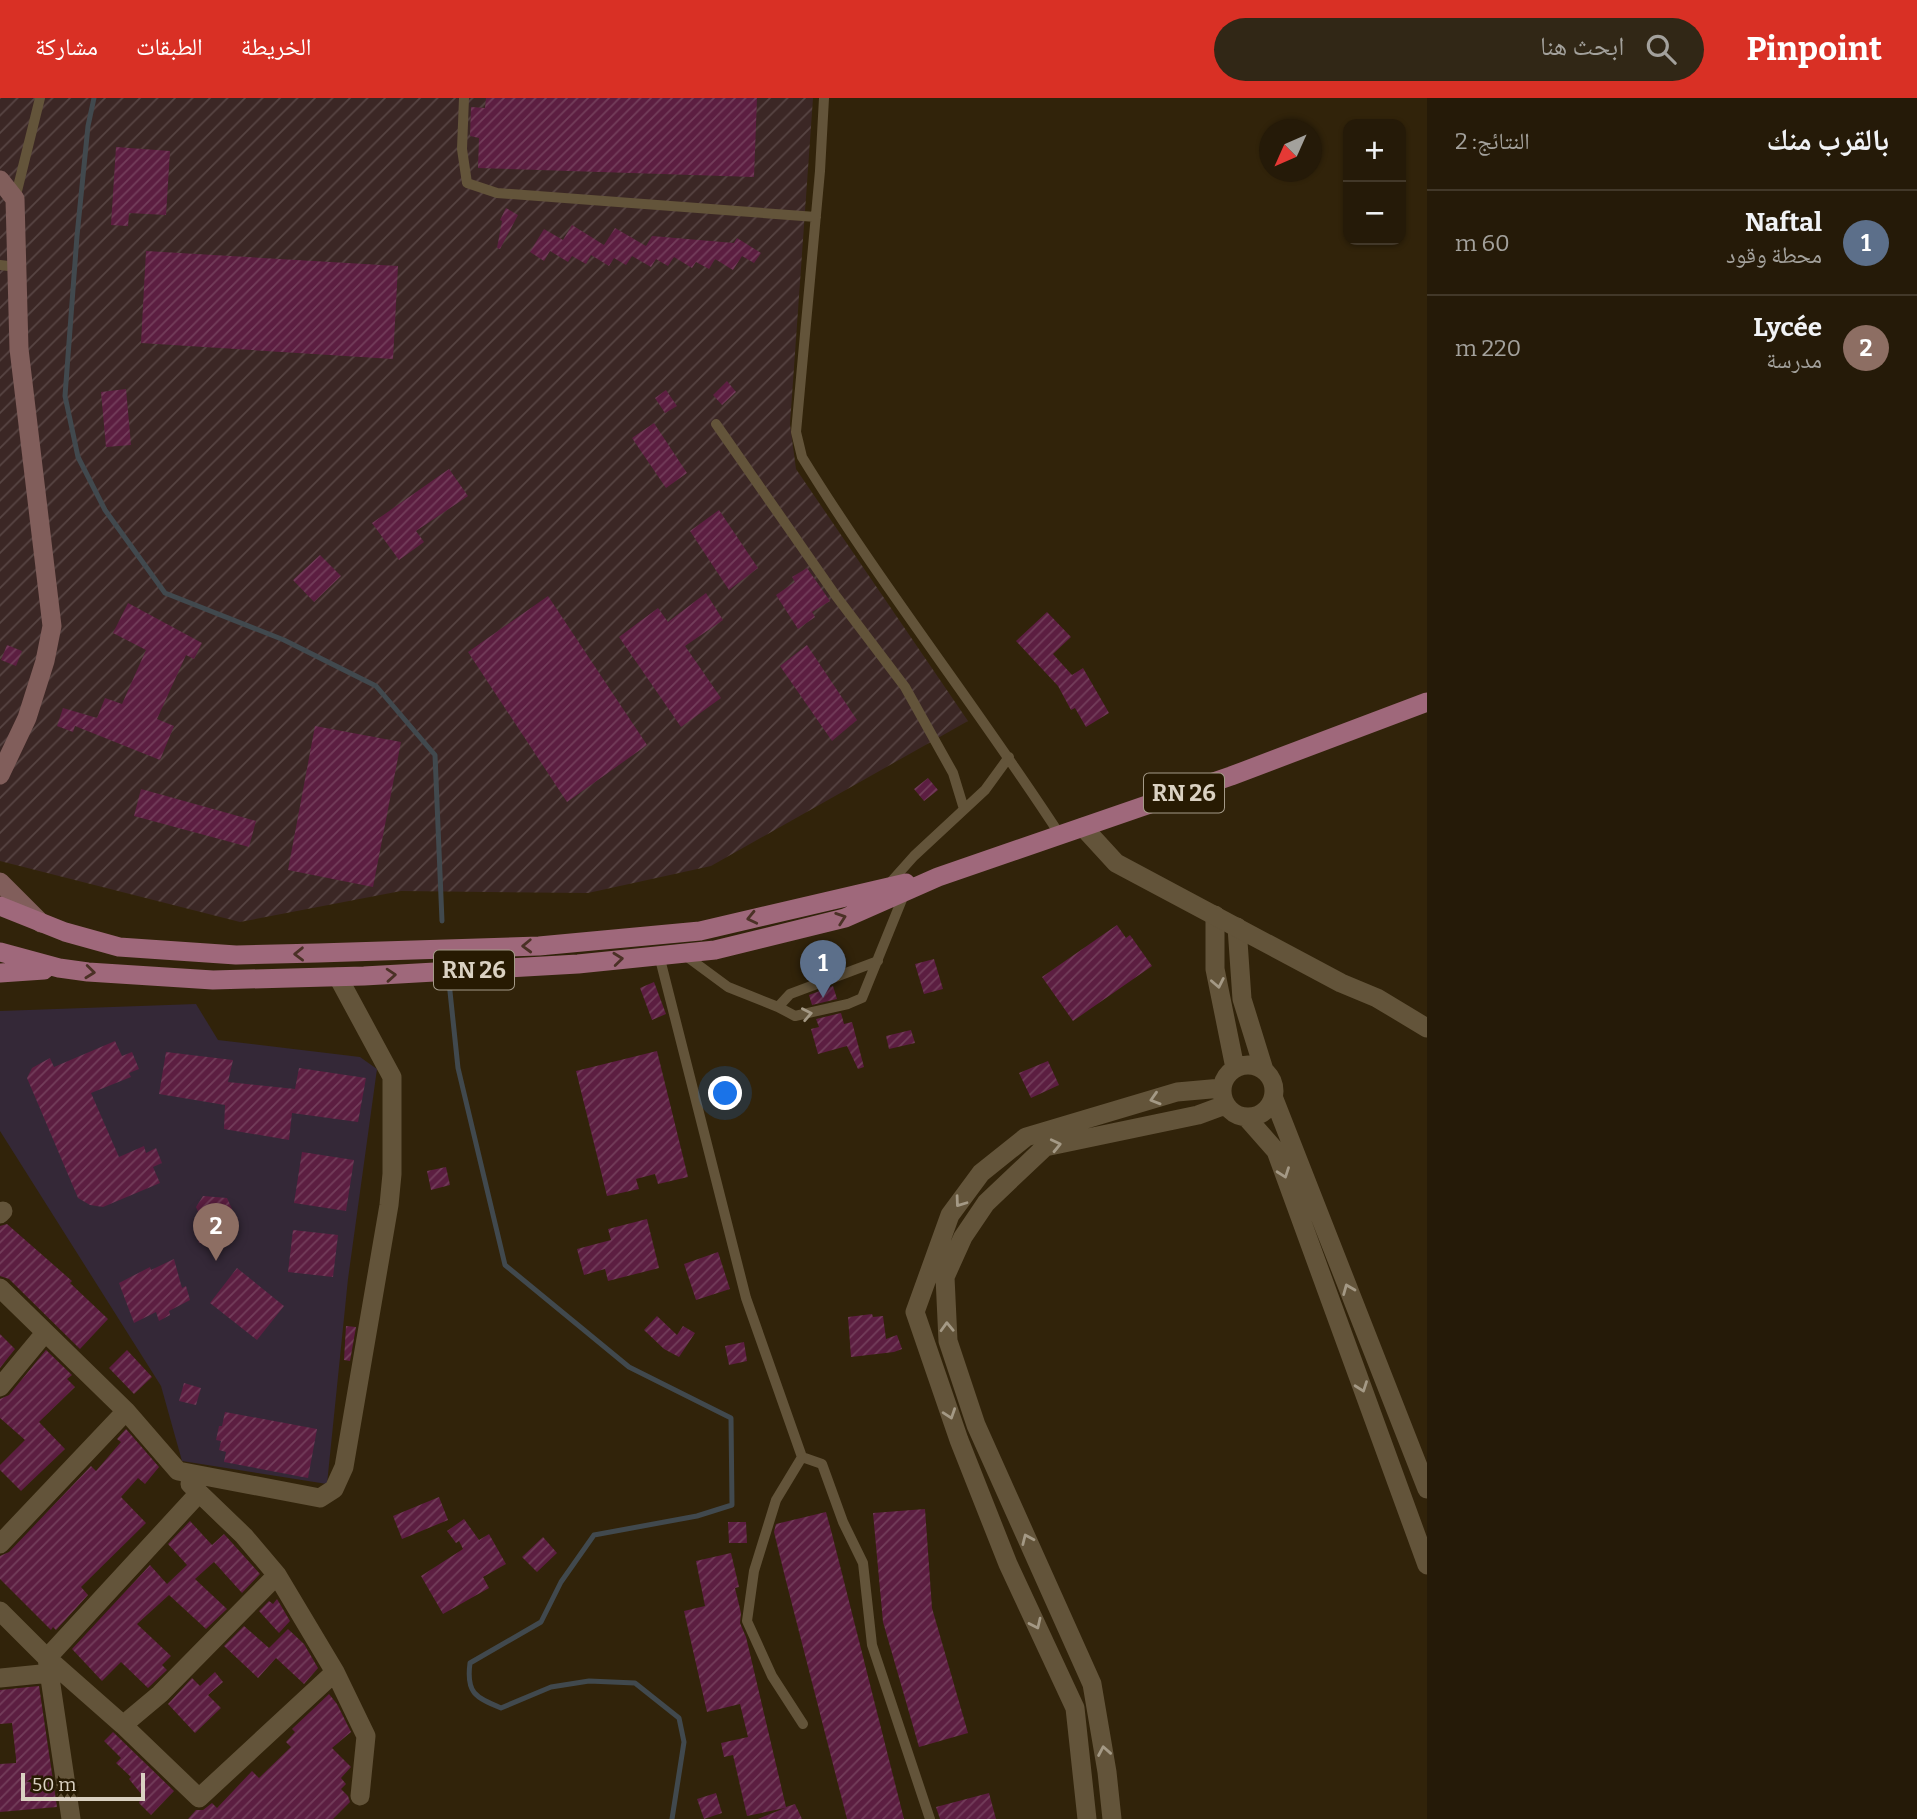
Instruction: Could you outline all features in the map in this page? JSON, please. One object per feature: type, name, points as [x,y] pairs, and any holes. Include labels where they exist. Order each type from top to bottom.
[{"type":"main road","points":[[0,180],[15,199],[8,266],[52,626],[45,661],[27,718],[0,775]]},
{"type":"main road","name":"RN 26","points":[[0,906],[42,924],[119,947],[210,953],[318,953],[539,946],[700,931],[938,877],[1231,776],[1427,702]]},
{"type":"main road","points":[[0,882],[42,924]]},
{"type":"main road","name":"RN 26","points":[[0,952],[60,968],[213,980],[338,977],[578,964],[715,950],[845,918],[896,888]]},
{"type":"main road","points":[[0,973],[60,968]]},
{"type":"street","points":[[1083,827],[1116,863],[1341,983],[1377,998],[1427,1028]]},
{"type":"street","points":[[1215,915],[1216,969],[1236,1068]]},
{"type":"street","points":[[1237,927],[1242,999],[1264,1070],[1273,1081],[1274,1099],[1427,1489]]},
{"type":"street","points":[[178,1471],[320,1498],[334,1489],[344,1467],[389,1205],[392,1174],[392,1077],[338,977]]},
{"type":"street","points":[[1264,1070],[1252,1065],[1236,1068],[1224,1080],[1224,1096],[1238,1116],[1246,1117],[1263,1113],[1274,1099]]},
{"type":"street","points":[[1087,1819],[1075,1709],[1008,1564],[959,1440],[915,1312],[950,1215],[981,1173],[1026,1137],[1177,1092],[1224,1096]]},
{"type":"street","points":[[1112,1819],[1092,1684],[976,1425],[948,1341],[945,1277],[963,1237],[986,1203],[1045,1147],[1198,1115],[1224,1096]]},
{"type":"street","points":[[1246,1117],[1276,1151],[1427,1564]]},
{"type":"street","points":[[0,1289],[126,1411],[178,1471],[244,1536],[277,1575],[335,1672],[366,1736],[360,1796]]},
{"type":"street","points":[[0,1387],[44,1334]]},
{"type":"street","points":[[0,1544],[126,1411]]},
{"type":"street","points":[[0,1678],[49,1665],[199,1493]]},
{"type":"street","points":[[123,1725],[160,1694],[277,1575]]},
{"type":"street","points":[[0,1611],[49,1665],[123,1725],[199,1798],[335,1672]]},
{"type":"street","points":[[49,1665],[71,1819]]},
{"type":"lane","points":[[15,199],[40,98]]},
{"type":"lane","points":[[464,98],[462,149],[467,183],[497,193],[816,217]]},
{"type":"lane","points":[[824,98],[796,432],[802,457],[890,591],[1009,757],[1060,835]]},
{"type":"lane","points":[[716,424],[836,596],[905,687],[953,773],[964,809]]},
{"type":"lane","points":[[683,953],[728,987],[795,1016],[848,1004],[862,998],[878,961],[896,888],[914,856],[985,790],[1009,757]]},
{"type":"lane","points":[[659,955],[746,1298],[802,1457]]},
{"type":"lane","points":[[778,1007],[790,994],[878,961]]},
{"type":"lane","points":[[802,1457],[776,1500],[754,1571],[747,1620],[772,1676],[803,1724]]},
{"type":"lane","points":[[802,1457],[821,1464],[843,1522],[863,1563],[872,1645],[930,1819]]},
{"type":"shaded area","points":[[0,98],[813,98],[790,424],[796,469],[968,721],[711,866],[588,893],[401,891],[240,922],[0,861]]},
{"type":"shaded area","points":[[196,1004],[218,1040],[360,1057],[377,1069],[348,1279],[327,1484],[182,1461],[161,1386],[0,1131],[0,1011]]},
{"type":"building","points":[[486,98],[757,98],[754,177],[478,168],[479,138],[470,136],[471,107],[485,108]]},
{"type":"building","points":[[116,147],[170,151],[166,215],[129,213],[128,226],[111,225]]},
{"type":"building","points":[[506,208],[518,215],[500,249],[497,248],[500,220]]},
{"type":"building","points":[[572,225],[604,245],[615,228],[646,246],[652,236],[734,243],[737,238],[761,253],[754,263],[742,256],[733,270],[715,259],[709,269],[696,262],[692,268],[674,257],[668,266],[656,259],[651,267],[632,256],[626,265],[614,258],[609,266],[591,255],[586,264],[572,256],[568,262],[550,251],[544,261],[530,252],[544,229],[563,240]]},
{"type":"building","points":[[146,251],[398,266],[393,359],[141,343]]},
{"type":"building","points":[[727,381],[736,392],[722,405],[713,395]]},
{"type":"building","points":[[126,389],[131,445],[106,447],[101,392]]},
{"type":"building","points":[[666,390],[677,406],[665,413],[655,398]]},
{"type":"building","points":[[654,423],[687,473],[666,488],[632,438]]},
{"type":"building","points":[[449,469],[468,496],[416,531],[424,542],[399,560],[372,523]]},
{"type":"building","points":[[719,510],[758,568],[729,590],[690,531]]},
{"type":"building","points":[[320,555],[341,576],[314,602],[293,580]]},
{"type":"building","points":[[807,568],[830,601],[812,612],[815,617],[798,629],[776,595],[795,582],[792,577]]},
{"type":"building","points":[[706,593],[723,620],[685,646],[721,698],[681,727],[619,637],[658,608],[668,622]]},
{"type":"building","points":[[548,596],[647,745],[567,802],[468,652]]},
{"type":"building","points":[[128,603],[202,643],[194,659],[186,655],[157,719],[174,726],[160,760],[75,726],[73,732],[57,726],[63,708],[97,718],[105,698],[122,704],[146,650],[113,633]]},
{"type":"building","points":[[1047,612],[1071,637],[1053,654],[1072,675],[1083,668],[1109,713],[1086,727],[1075,708],[1071,710],[1058,686],[1016,641]]},
{"type":"building","points":[[7,645],[22,651],[16,666],[1,660]]},
{"type":"building","points":[[807,645],[857,720],[832,741],[780,666]]},
{"type":"building","points":[[315,726],[401,742],[373,887],[288,870]]},
{"type":"building","points":[[928,778],[938,790],[924,801],[914,789]]},
{"type":"building","points":[[141,789],[256,821],[249,847],[134,816]]},
{"type":"building","points":[[1117,925],[1126,938],[1130,935],[1152,966],[1073,1021],[1042,977]]},
{"type":"building","points":[[934,959],[943,989],[924,994],[915,964]]},
{"type":"building","points":[[654,982],[666,1014],[652,1020],[640,988]]},
{"type":"building","points":[[833,986],[837,999],[812,1005],[809,995]]},
{"type":"building","points":[[841,1013],[844,1024],[852,1022],[864,1067],[858,1069],[847,1046],[818,1054],[811,1029],[819,1027],[816,1019]]},
{"type":"building","points":[[911,1030],[915,1043],[889,1049],[886,1036]]},
{"type":"building","points":[[115,1041],[122,1056],[132,1052],[139,1069],[129,1073],[131,1077],[91,1093],[119,1157],[144,1146],[146,1153],[156,1148],[162,1163],[153,1167],[160,1183],[103,1207],[90,1205],[78,1198],[27,1078],[32,1068],[50,1058],[54,1067]]},
{"type":"building","points":[[657,1051],[688,1177],[658,1184],[655,1174],[636,1179],[639,1189],[607,1196],[576,1071]]},
{"type":"building","points":[[166,1052],[233,1060],[228,1082],[295,1089],[299,1068],[366,1078],[358,1122],[292,1113],[289,1140],[224,1129],[225,1105],[159,1094]]},
{"type":"building","points":[[1048,1061],[1059,1085],[1031,1098],[1019,1073]]},
{"type":"building","points":[[302,1152],[354,1160],[346,1211],[294,1203]]},
{"type":"building","points":[[446,1167],[450,1185],[431,1190],[427,1171]]},
{"type":"building","points":[[203,1196],[227,1198],[232,1209],[226,1221],[230,1234],[224,1245],[199,1243],[195,1231],[201,1219],[196,1207]]},
{"type":"building","points":[[647,1219],[659,1268],[608,1281],[605,1269],[584,1275],[577,1249],[611,1240],[608,1229]]},
{"type":"building","points":[[7,1224],[72,1281],[70,1283],[108,1319],[80,1349],[9,1279],[0,1276],[0,1226]]},
{"type":"building","points":[[293,1230],[338,1235],[333,1277],[288,1272]]},
{"type":"building","points":[[718,1252],[730,1289],[696,1300],[684,1264]]},
{"type":"building","points":[[174,1259],[182,1288],[186,1286],[190,1300],[169,1311],[170,1315],[159,1321],[156,1312],[134,1323],[119,1283],[150,1267],[151,1270]]},
{"type":"building","points":[[237,1268],[284,1306],[257,1340],[210,1303]]},
{"type":"building","points":[[872,1314],[873,1317],[883,1316],[886,1339],[897,1335],[902,1349],[851,1357],[848,1317]]},
{"type":"building","points":[[657,1316],[677,1335],[683,1326],[695,1333],[679,1357],[664,1349],[644,1330]]},
{"type":"building","points":[[346,1326],[356,1327],[350,1361],[344,1360]]},
{"type":"building","points":[[0,1334],[15,1349],[0,1368]]},
{"type":"building","points":[[744,1342],[747,1361],[729,1365],[725,1346]]},
{"type":"building","points":[[46,1350],[72,1375],[67,1379],[75,1387],[39,1422],[65,1449],[21,1491],[0,1470],[0,1465],[25,1440],[0,1418],[0,1399],[9,1395]]},
{"type":"building","points":[[127,1350],[152,1377],[134,1394],[109,1368]]},
{"type":"building","points":[[184,1383],[201,1388],[196,1405],[179,1401]]},
{"type":"building","points":[[225,1412],[317,1429],[308,1478],[224,1462],[226,1452],[219,1450],[221,1441],[216,1440]]},
{"type":"building","points":[[126,1429],[159,1467],[145,1484],[138,1478],[121,1497],[146,1523],[81,1587],[88,1595],[56,1630],[53,1627],[51,1630],[0,1579],[0,1556],[9,1552],[91,1466],[96,1471],[121,1442],[117,1439]]},
{"type":"building","points":[[439,1497],[448,1520],[402,1539],[393,1516]]},
{"type":"building","points":[[925,1509],[932,1608],[968,1733],[919,1747],[883,1622],[873,1513]]},
{"type":"building","points":[[826,1512],[904,1819],[847,1819],[785,1577],[774,1532],[776,1524]]},
{"type":"building","points":[[464,1519],[479,1540],[489,1534],[506,1564],[483,1577],[489,1588],[443,1614],[421,1576],[463,1549],[459,1541],[456,1543],[447,1531]]},
{"type":"building","points":[[190,1521],[212,1545],[224,1534],[260,1574],[242,1593],[214,1562],[195,1579],[227,1609],[206,1629],[169,1595],[137,1624],[171,1656],[162,1665],[167,1670],[148,1688],[121,1662],[102,1681],[72,1649],[150,1565],[167,1584],[187,1565],[168,1544]]},
{"type":"building","points":[[728,1522],[746,1522],[747,1543],[729,1543]]},
{"type":"building","points":[[543,1537],[557,1553],[537,1572],[522,1557]]},
{"type":"building","points":[[731,1553],[739,1587],[735,1588],[741,1613],[740,1623],[746,1637],[786,1807],[795,1804],[802,1819],[758,1819],[785,1808],[747,1816],[733,1755],[724,1757],[721,1743],[748,1737],[740,1704],[707,1712],[684,1611],[705,1606],[696,1561]]},
{"type":"building","points":[[277,1599],[290,1621],[279,1633],[259,1611],[269,1601],[273,1604]]},
{"type":"building","points":[[244,1626],[269,1648],[288,1629],[304,1644],[318,1668],[304,1684],[276,1658],[258,1678],[224,1646]]},
{"type":"building","points":[[215,1672],[223,1682],[208,1695],[221,1708],[195,1733],[168,1704],[192,1678],[200,1686]]},
{"type":"building","points":[[39,1686],[57,1807],[0,1812],[0,1764],[16,1763],[16,1758],[12,1723],[0,1724],[0,1690]]},
{"type":"building","points":[[329,1694],[351,1732],[332,1748],[351,1767],[341,1778],[346,1784],[341,1789],[350,1802],[333,1819],[188,1819],[196,1810],[203,1810],[212,1803],[217,1808],[252,1771],[259,1778],[291,1747],[286,1742],[295,1732],[292,1729]]},
{"type":"building","points":[[113,1732],[174,1791],[151,1815],[139,1803],[142,1795],[129,1779],[131,1777],[116,1763],[121,1758],[104,1741]]},
{"type":"building","points":[[716,1793],[722,1813],[704,1819],[697,1799]]},
{"type":"building","points":[[989,1793],[996,1819],[940,1819],[936,1807]]},
{"type":"waterway","points":[[94,98],[88,126],[77,236],[65,396],[78,457],[105,510],[165,593],[284,640],[376,686],[435,755],[442,921]]},
{"type":"waterway","points":[[449,982],[458,1068],[505,1265],[629,1367],[731,1418],[732,1505],[697,1516],[594,1535],[561,1582],[541,1622],[470,1663],[471,1688],[479,1697],[501,1708],[551,1687],[589,1681],[635,1683],[679,1718],[684,1742],[672,1819]]},
{"type":"place","name":"Naftal","points":[[823,998]]},
{"type":"place","name":"Lycée","points":[[216,1261]]}]
